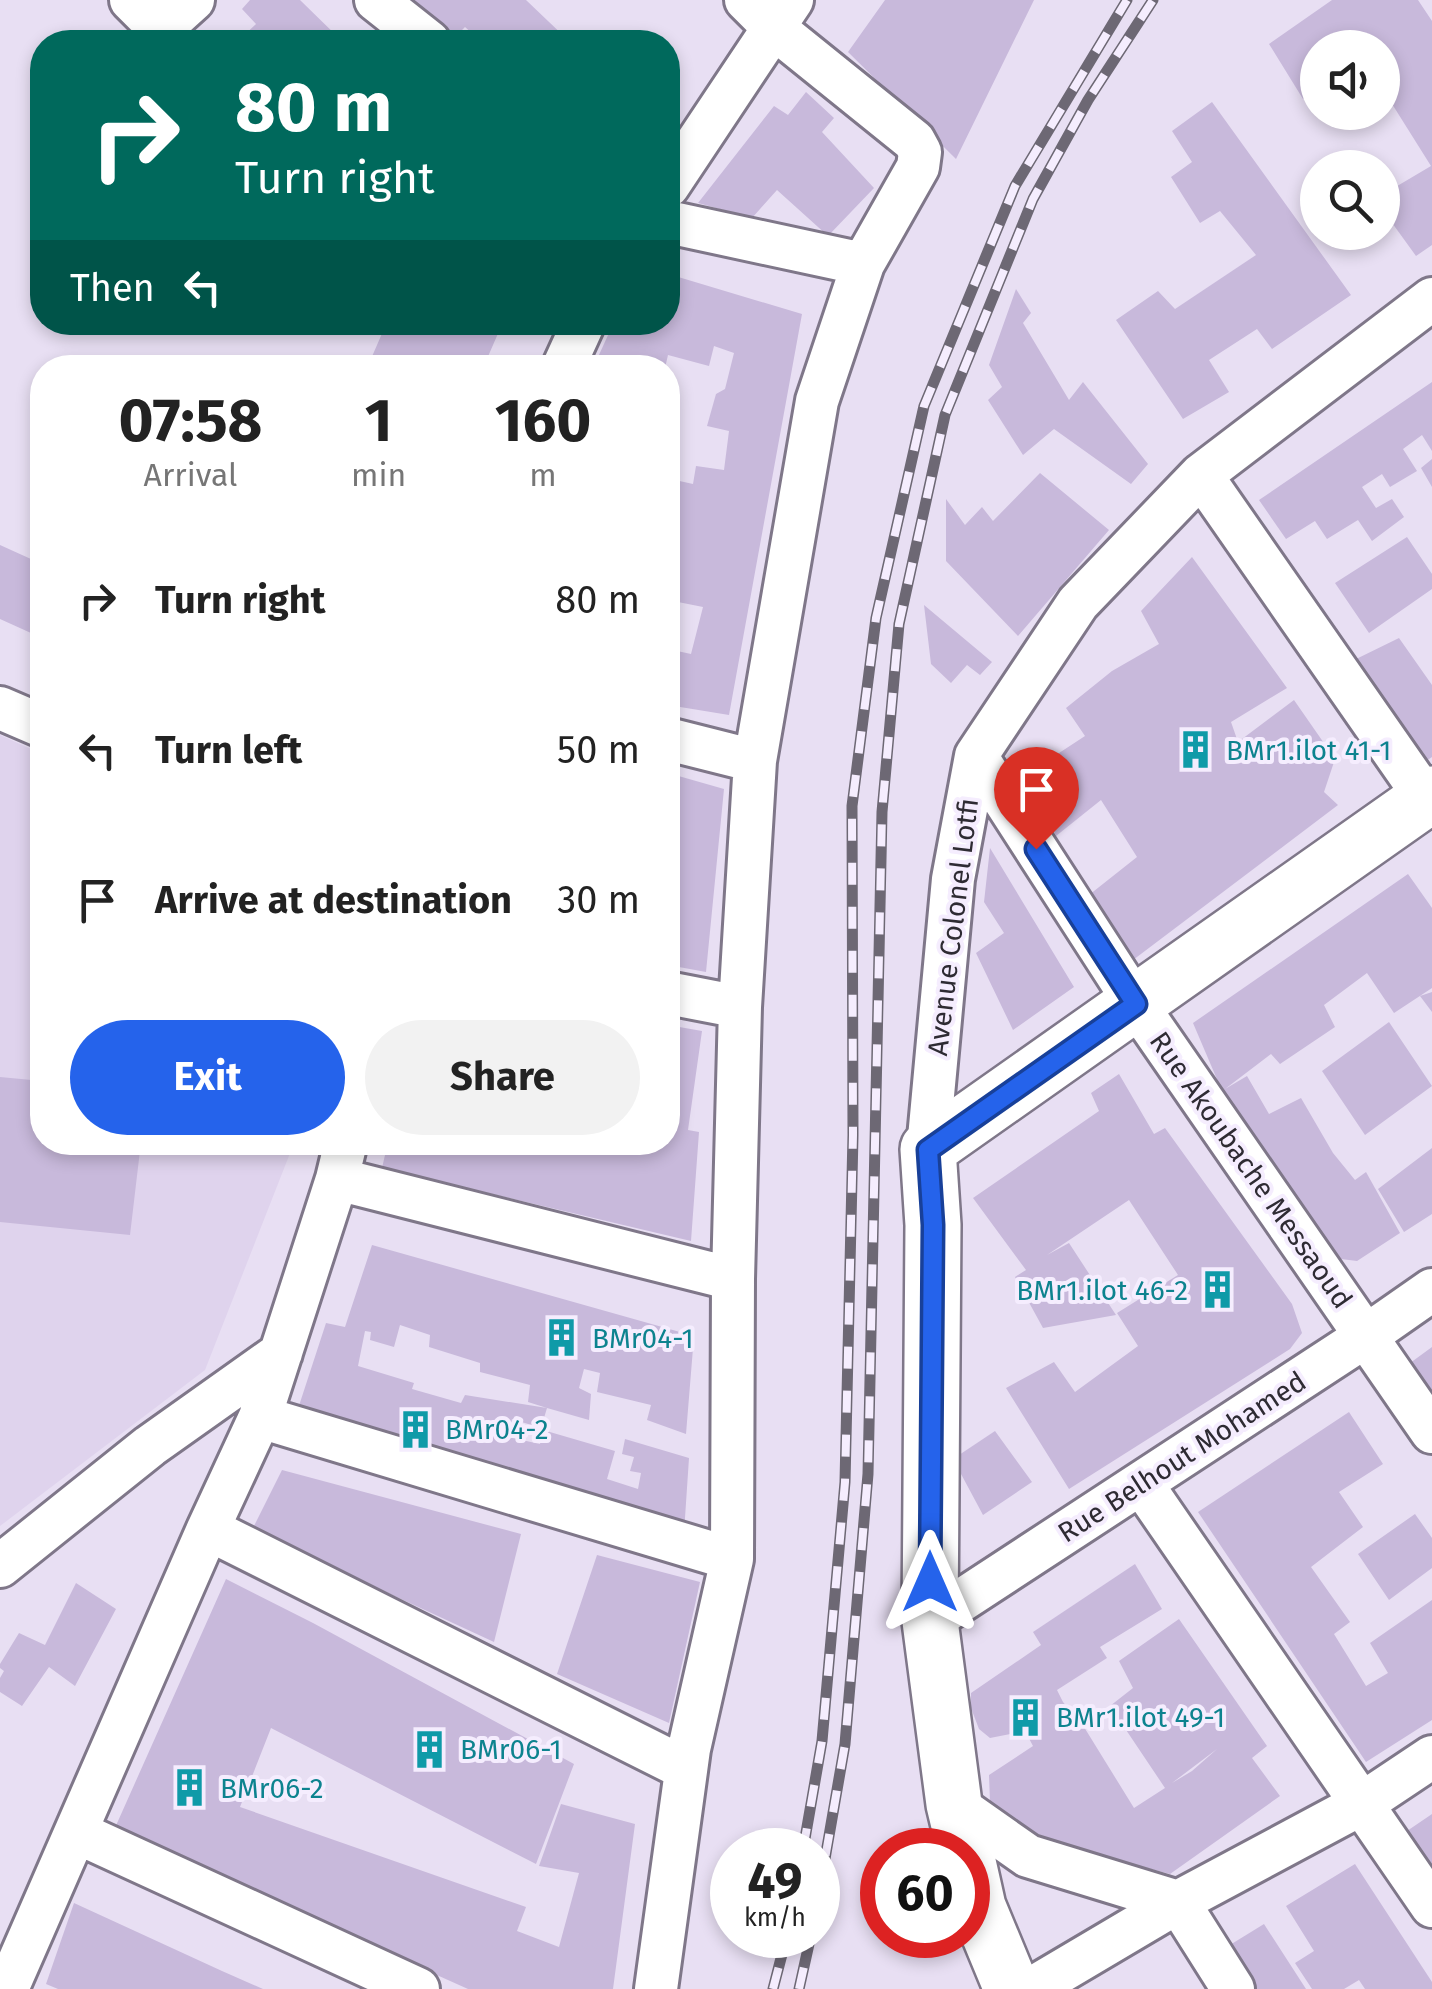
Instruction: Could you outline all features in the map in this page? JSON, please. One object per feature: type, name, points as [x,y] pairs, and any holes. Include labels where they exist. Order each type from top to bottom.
[{"type":"main road","points":[[959,1827],[930,1621],[933,1225],[928,1150],[1430,800]]},
{"type":"main road","points":[[990,1936],[1012,1989]]},
{"type":"street","points":[[131,0],[153,22],[172,19],[193,0]]},
{"type":"street","points":[[376,0],[414,30]]},
{"type":"street","points":[[656,1989],[686,1769],[732,1559],[733,1278],[740,1007],[755,761],[817,401],[862,264],[918,166],[920,152],[914,141],[771,9],[680,165]]},
{"type":"street","points":[[680,225],[862,264]]},
{"type":"street","name":"Avenue Colonel Lotfi","points":[[928,1150],[953,878],[976,756],[1078,603],[1201,475],[1432,299]]},
{"type":"street","points":[[1201,475],[1430,800]]},
{"type":"street","points":[[0,708],[30,721]]},
{"type":"street","points":[[680,743],[755,761]]},
{"type":"street","name":"Rue Akoubache Messaoud","points":[[976,756],[1136,1004],[1432,1432]]},
{"type":"street","points":[[680,995],[740,1007]]},
{"type":"street","points":[[7,1989],[260,1417],[342,1160],[733,1278]]},
{"type":"street","name":"Rue Belhout Mohamed","points":[[930,1621],[1432,1290]]},
{"type":"street","points":[[0,1566],[150,1446],[281,1353]]},
{"type":"street","points":[[260,1417],[732,1559]]},
{"type":"street","points":[[1141,1483],[1432,1906]]},
{"type":"street","points":[[208,1528],[686,1769]]},
{"type":"street","points":[[1031,1989],[1178,1902],[1363,1803],[1432,1757]]},
{"type":"street","points":[[959,1827],[1028,1856],[1178,1902],[1233,1989]]},
{"type":"street","points":[[76,1832],[418,1989]]},
{"type":"shaded area","points":[[0,735],[30,749],[30,1155],[289,1155],[205,1370],[0,1526]]},
{"type":"building","points":[[250,0],[300,0],[331,30],[250,30],[256,24],[242,9]]},
{"type":"building","points":[[393,0],[526,0],[557,30],[465,27],[424,30]]},
{"type":"building","points":[[885,0],[1034,0],[956,159],[848,52]]},
{"type":"building","points":[[1332,0],[1418,0],[1432,21],[1432,245],[1416,256],[1400,234],[1400,184],[1431,166],[1400,117],[1400,30],[1300,30],[1300,94],[1269,44]]},
{"type":"building","points":[[806,92],[834,118],[822,132],[874,188],[828,236],[777,190],[752,218],[698,203],[774,106],[788,115]]},
{"type":"building","points":[[1212,102],[1300,224],[1300,250],[1319,250],[1351,295],[1272,349],[1257,329],[1209,360],[1229,392],[1183,419],[1116,320],[1158,291],[1175,309],[1256,255],[1220,211],[1200,223],[1171,177],[1192,162],[1172,131]]},
{"type":"building","points":[[680,277],[802,314],[729,715],[680,707],[680,652],[691,654],[703,607],[680,602],[680,481],[693,484],[696,466],[724,470],[729,431],[707,426],[716,394],[725,389],[734,353],[714,346],[709,366],[680,358],[680,355],[599,355],[608,335],[680,335]]},
{"type":"building","points":[[1016,289],[1031,313],[1023,323],[1069,400],[1083,382],[1148,464],[1131,484],[1054,429],[1023,455],[988,400],[1002,387],[989,365]]},
{"type":"building","points":[[381,335],[497,335],[489,355],[373,355]]},
{"type":"building","points":[[1432,382],[1432,451],[1422,435],[1403,449],[1417,471],[1390,487],[1382,474],[1362,487],[1376,508],[1392,499],[1404,517],[1372,541],[1358,520],[1327,539],[1315,521],[1286,539],[1259,500]]},
{"type":"building","points":[[1432,459],[1432,487],[1421,468]]},
{"type":"building","points":[[1040,473],[1109,530],[1018,636],[946,561],[946,499],[965,525],[982,507],[993,521]]},
{"type":"building","points":[[1407,537],[1432,574],[1432,589],[1369,633],[1335,583]]},
{"type":"building","points":[[0,545],[30,559],[30,633],[0,619]]},
{"type":"building","name":"BMr1.ilot 41-1","points":[[1192,557],[1287,688],[1231,722],[1238,742],[1294,700],[1335,759],[1324,792],[1338,805],[1133,960],[1089,895],[1137,857],[1101,800],[1056,836],[1027,774],[1085,736],[1066,708],[1112,671],[1159,644],[1141,611]]},
{"type":"building","points":[[924,605],[992,662],[980,675],[967,665],[951,683],[931,664]]},
{"type":"building","points":[[1399,638],[1432,685],[1432,757],[1417,767],[1350,662]]},
{"type":"building","points":[[680,776],[724,789],[706,972],[680,967]]},
{"type":"building","points":[[990,848],[1074,987],[1013,1030],[976,953],[1004,933],[984,902]]},
{"type":"building","points":[[1408,874],[1432,908],[1432,988],[1394,1013],[1367,973],[1324,1005],[1335,1027],[1280,1064],[1271,1054],[1225,1089],[1247,1076],[1269,1114],[1301,1098],[1333,1153],[1355,1180],[1366,1172],[1400,1233],[1357,1261],[1341,1259],[1319,1247],[1222,1091],[1193,1023]]},
{"type":"building","points":[[1432,992],[1432,1012],[1420,996]]},
{"type":"building","points":[[1389,1022],[1432,1086],[1365,1135],[1322,1071]]},
{"type":"building","points":[[680,1027],[702,1031],[688,1130],[699,1132],[691,1241],[382,1168],[385,1155],[680,1155]]},
{"type":"building","name":"BMr1.ilot 46-2","points":[[1119,1074],[1154,1134],[1165,1128],[1292,1304],[1302,1333],[1290,1349],[1069,1489],[1006,1388],[1054,1362],[1075,1392],[1138,1346],[1117,1313],[1178,1275],[1129,1200],[1047,1255],[1069,1243],[1116,1315],[1043,1328],[1015,1277],[1026,1270],[973,1198],[1099,1111],[1091,1093]]},
{"type":"building","points":[[0,1077],[30,1080],[30,1155],[139,1155],[130,1235],[0,1222]]},
{"type":"building","points":[[1432,1148],[1432,1214],[1404,1232],[1378,1189]]},
{"type":"building","points":[[372,1245],[694,1336],[686,1434],[647,1420],[651,1405],[597,1392],[600,1373],[584,1369],[579,1388],[591,1394],[589,1420],[547,1408],[541,1428],[512,1419],[508,1437],[540,1444],[543,1430],[615,1451],[607,1479],[638,1489],[641,1473],[630,1471],[634,1457],[622,1454],[625,1439],[689,1458],[684,1533],[294,1421],[326,1323],[345,1327]],"holes":[[[400,1325],[430,1335],[429,1347],[480,1363],[480,1372],[530,1385],[528,1402],[547,1408],[465,1395],[461,1403],[412,1389],[414,1383],[358,1366],[365,1331],[371,1332],[370,1340],[394,1347]]]},
{"type":"building","points":[[1432,1347],[1432,1401],[1406,1366]]},
{"type":"building","points":[[1349,1412],[1383,1464],[1339,1492],[1363,1527],[1311,1567],[1350,1622],[1334,1634],[1366,1686],[1388,1673],[1370,1643],[1432,1600],[1432,1720],[1366,1762],[1198,1512]]},
{"type":"building","points":[[995,1431],[1032,1482],[983,1515],[953,1459]]},
{"type":"building","points":[[282,1470],[521,1534],[494,1642],[252,1530]]},
{"type":"building","points":[[1415,1514],[1432,1538],[1432,1568],[1389,1600],[1358,1554]]},
{"type":"building","points":[[597,1555],[700,1582],[669,1723],[557,1674]]},
{"type":"building","name":"BMr1.ilot 49-1","points":[[1135,1564],[1162,1609],[1100,1647],[1107,1658],[1057,1690],[1063,1702],[1084,1727],[1134,1808],[1165,1788],[1110,1706],[1133,1688],[1119,1661],[1179,1619],[1267,1746],[1252,1758],[1280,1796],[1170,1874],[1041,1840],[990,1802],[989,1775],[1033,1746],[1025,1731],[990,1738],[979,1729],[971,1708],[971,1693],[1041,1645],[1033,1632]],"holes":[[[1217,1749],[1192,1771],[1172,1783]]]},
{"type":"building","name":"BMr06-2","points":[[226,1579],[574,1764],[536,1864],[271,1728],[240,1807],[526,1907],[517,1931],[559,1947],[579,1873],[539,1866],[561,1804],[635,1824],[613,1989],[468,1989],[114,1830]]},
{"type":"building","points":[[76,1583],[116,1609],[75,1686],[49,1667],[22,1706],[0,1692],[4,1671],[0,1664],[19,1633],[45,1645]]},
{"type":"building","points":[[1432,1814],[1432,1869],[1407,1831]]},
{"type":"building","points":[[1355,1864],[1432,1982],[1432,1989],[1365,1989],[1359,1980],[1344,1989],[1312,1989],[1295,1963],[1314,1951],[1286,1906]]},
{"type":"building","points":[[74,1903],[263,1989],[58,1989],[46,1984]]},
{"type":"building","points":[[1264,1924],[1306,1989],[1252,1989],[1225,1948]]},
{"type":"railway","points":[[807,1828],[822,1741],[845,1482],[853,1135],[852,806],[876,618],[924,406],[1015,186],[1127,0]]},
{"type":"railway","points":[[830,1828],[845,1744],[868,1474],[882,812],[899,624],[945,415],[1033,199],[1088,100],[1153,0]]},
{"type":"railway","points":[[773,1989],[781,1958]]},
{"type":"railway","points":[[799,1989],[806,1958]]},
{"type":"place","name":"BMr1.ilot 41-1","points":[[1196,750]]},
{"type":"place","name":"BMr1.ilot 46-2","points":[[1218,1290]]},
{"type":"place","name":"BMr04-1","points":[[562,1338]]},
{"type":"place","name":"BMr04-2","points":[[415,1429]]},
{"type":"place","name":"BMr1.ilot 49-1","points":[[1026,1717]]},
{"type":"place","name":"BMr06-1","points":[[430,1749]]},
{"type":"place","name":"BMr06-2","points":[[190,1788]]},
{"type":"route","points":[[930,1582],[933,1225],[928,1150],[1136,1004],[1036,849]]}]
